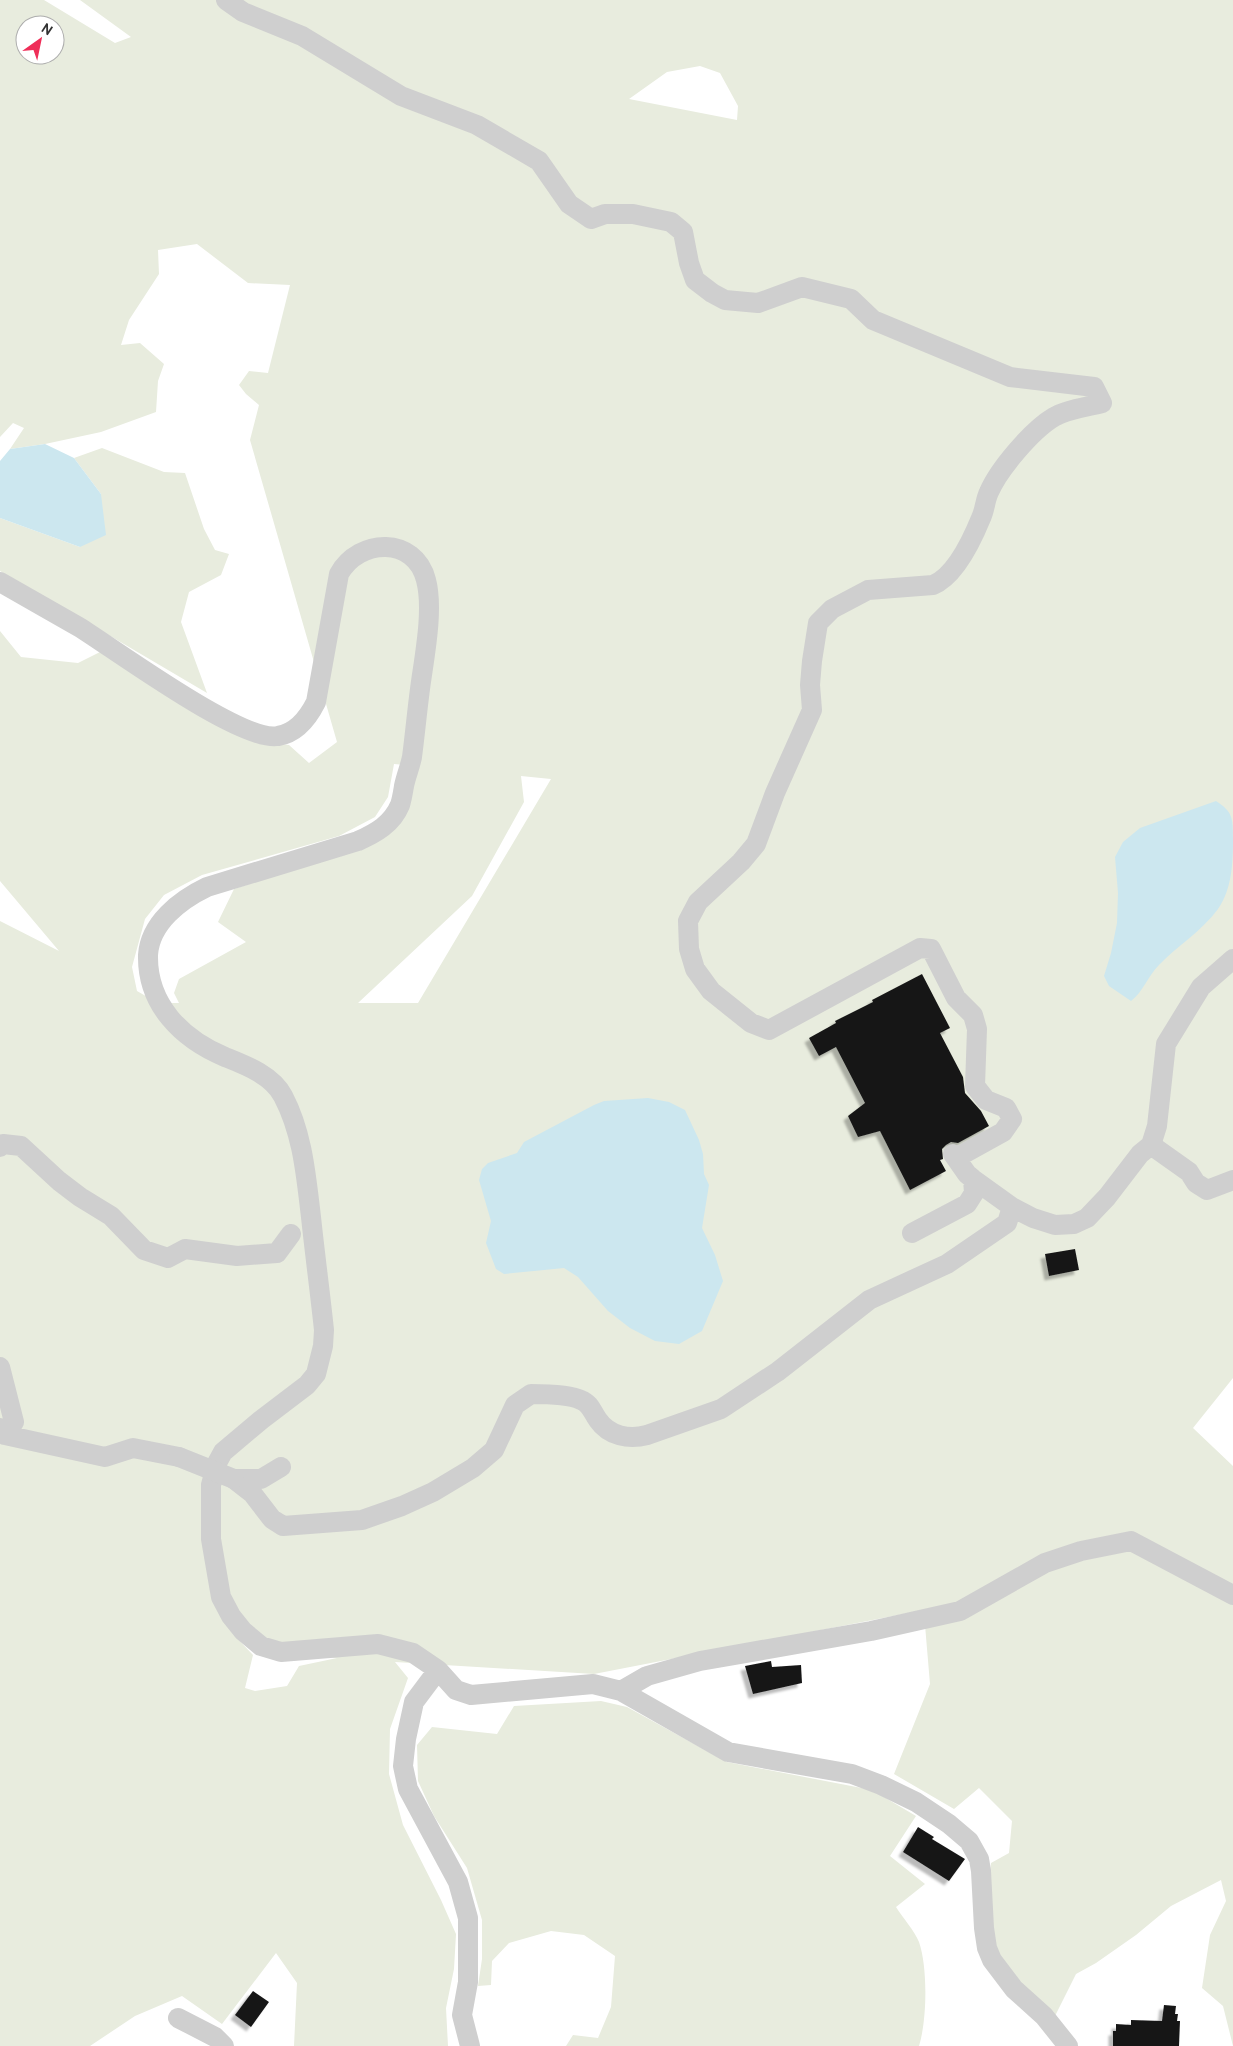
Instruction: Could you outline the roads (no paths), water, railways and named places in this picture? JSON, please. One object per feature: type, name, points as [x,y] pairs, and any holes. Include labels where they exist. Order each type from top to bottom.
[{"type":"street","points":[[226,0],[243,12],[302,36],[401,96],[477,125],[539,160],[569,204],[590,219],[606,214],[633,214],[671,222],[683,232],[689,263],[695,280],[725,300],[758,303],[802,287],[851,300],[873,320],[1010,377],[1094,387],[1102,403],[1055,416],[1029,436],[1013,455],[989,492],[982,517],[953,570],[942,581],[933,585],[868,590],[832,609],[818,623],[811,669],[812,710],[775,794],[756,844],[741,862],[698,902],[688,921],[689,949],[695,969],[711,991],[750,1023],[769,1030],[920,948],[931,948],[956,998],[972,1015],[977,1029],[975,1086],[986,1100],[1006,1108],[1012,1119],[1003,1132],[954,1156],[967,1174],[1012,1207],[1033,1218],[1055,1225],[1074,1224],[1087,1218],[1107,1197],[1140,1154],[1151,1144],[1157,1126],[1166,1044],[1201,987],[1233,958]]},
{"type":"street","points":[[0,582],[79,627],[236,726],[258,734],[278,736],[298,727],[308,718],[316,702],[339,574],[344,564],[366,549],[380,547],[395,548],[410,556],[419,565],[426,578],[429,595],[428,627],[411,758],[400,805],[390,822],[376,833],[358,841],[207,887],[188,896],[162,922],[152,938],[149,950],[148,969],[156,997],[168,1018],[181,1032],[224,1057],[242,1063],[262,1074],[282,1094],[296,1125],[305,1167],[324,1330],[323,1346],[316,1374],[307,1385],[261,1420],[224,1452],[217,1463],[211,1485],[210,1539],[221,1597],[230,1616],[261,1646],[281,1652],[378,1644],[413,1653],[438,1670],[456,1690],[471,1695],[593,1684],[621,1691],[728,1752],[852,1774],[881,1785],[916,1802],[949,1824],[969,1841],[979,1859],[984,1928],[987,1948],[992,1960],[1014,1989],[1044,2016],[1068,2046]]},
{"type":"street","points":[[0,1147],[2,1144],[22,1146],[58,1181],[111,1216],[144,1250],[168,1258],[185,1249],[237,1256],[277,1253],[291,1234]]},
{"type":"street","points":[[1151,1144],[1189,1172],[1196,1183],[1207,1190],[1233,1180]]},
{"type":"street","points":[[912,1233],[967,1204],[974,1192],[973,1179]]},
{"type":"street","points":[[2,1431],[105,1457],[133,1448],[179,1457],[234,1479],[252,1493],[272,1519],[282,1526],[362,1520],[402,1506],[433,1492],[473,1468],[494,1450],[515,1405],[531,1394],[580,1399],[590,1405],[598,1420],[611,1432],[635,1438],[721,1409],[777,1372],[870,1300],[947,1264],[1006,1223],[1012,1207]]},
{"type":"street","points":[[0,1367],[14,1422],[2,1431]]},
{"type":"street","points":[[234,1479],[261,1479],[282,1467]]},
{"type":"street","points":[[621,1691],[647,1676],[700,1661],[871,1631],[960,1611],[1044,1563],[1081,1551],[1131,1541],[1233,1595]]},
{"type":"street","points":[[438,1670],[414,1702],[406,1739],[403,1766],[408,1789],[458,1882],[468,1918],[468,1982],[462,2015],[470,2046]]},
{"type":"street","points":[[178,2018],[215,2037],[224,2046]]},
{"type":"water","points":[[45,444],[74,458],[101,494],[106,535],[80,547],[0,518],[0,461],[10,449]]},
{"type":"water","points":[[1216,801],[1229,812],[1233,826],[1232,866],[1229,884],[1223,901],[1212,917],[1159,965],[1131,1001],[1109,986],[1104,976],[1117,923],[1118,893],[1115,857],[1123,842],[1140,828]]},
{"type":"water","points":[[648,1098],[669,1102],[685,1110],[699,1140],[703,1154],[704,1174],[709,1185],[702,1228],[715,1255],[723,1281],[702,1331],[679,1344],[655,1341],[630,1328],[608,1311],[578,1277],[564,1268],[504,1274],[496,1269],[486,1243],[491,1221],[479,1180],[482,1169],[488,1163],[517,1153],[524,1142],[594,1105],[604,1101]]}]
